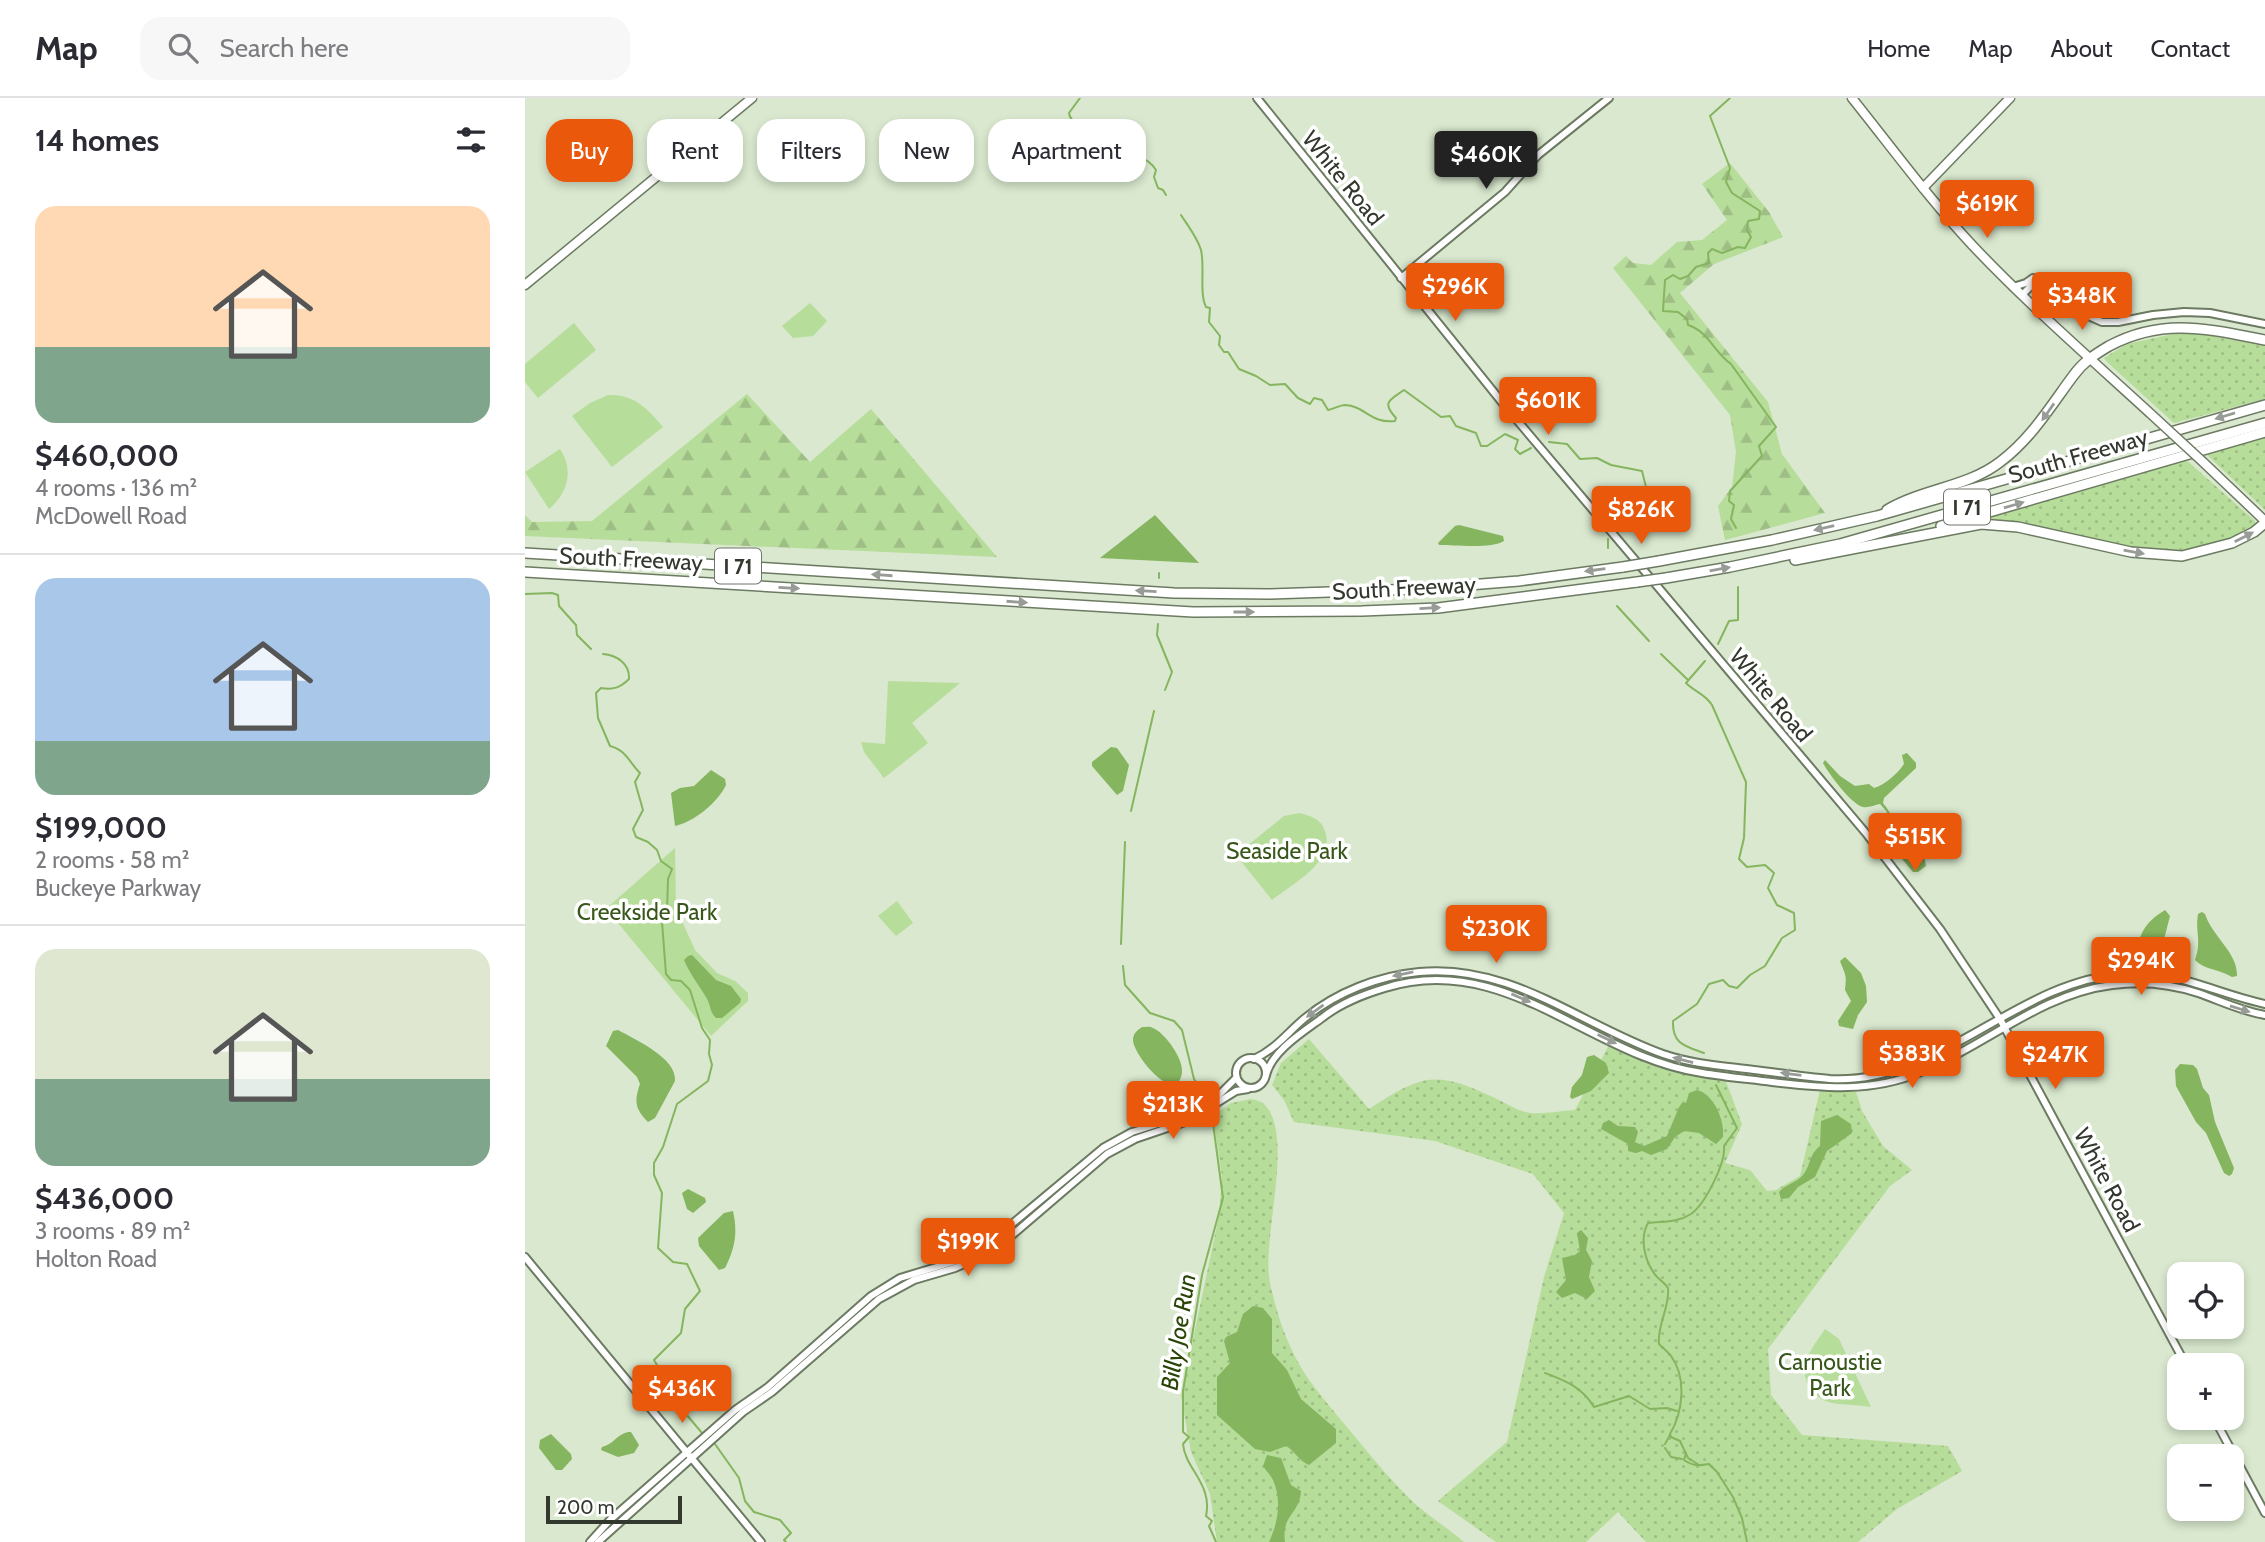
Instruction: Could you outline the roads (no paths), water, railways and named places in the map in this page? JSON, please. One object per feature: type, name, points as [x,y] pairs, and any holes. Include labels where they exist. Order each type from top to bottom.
[{"type":"highway","points":[[1877,516],[1902,501],[1971,478],[1998,464],[2018,448],[2089,357],[2120,340],[2158,328],[2196,328],[2265,340]]},
{"type":"highway","name":"South Freeway","points":[[525,553],[1174,593],[1270,594],[1453,587],[1623,567],[1749,545],[1877,516],[2265,405]]},
{"type":"highway","name":"South Freeway","points":[[525,572],[1206,612],[1438,608],[1666,578],[1773,559],[1853,540],[2265,422]]},
{"type":"highway","name":"I 71","points":[[1773,559],[1786,561],[1902,538],[2265,432]]},
{"type":"highway","points":[[1902,538],[1981,524],[2000,524],[2131,552],[2182,556],[2232,543],[2265,522]]},
{"type":"main road","points":[[525,285],[752,98]]},
{"type":"main road","points":[[1852,98],[1923,188],[2013,287],[2265,522]]},
{"type":"main road","points":[[1923,188],[2010,98]]},
{"type":"street","name":"White Road","points":[[1257,98],[1519,424],[1865,832],[1940,929],[2005,1027],[2180,1353]]},
{"type":"street","points":[[1401,278],[1510,188],[1538,155],[1609,98]]},
{"type":"street","points":[[2022,295],[2039,278]]},
{"type":"street","points":[[2013,287],[2039,278],[2048,282],[2079,312],[2102,322],[2184,312],[2210,313],[2265,324]]},
{"type":"street","points":[[1254,1059],[1265,1054],[1314,1012],[1344,993],[1406,973],[1431,971],[1475,974],[1507,982],[1645,1047],[1676,1058],[1707,1065],[1822,1078],[1859,1078],[1908,1067],[2063,987],[2088,979],[2123,974],[2180,978],[2265,1004]]},
{"type":"street","points":[[590,1542],[610,1520],[743,1412],[772,1392],[879,1299],[914,1280],[955,1268],[980,1257],[1003,1243],[1107,1154],[1135,1139],[1188,1121],[1236,1091],[1258,1087],[1272,1061],[1313,1025],[1344,1004],[1391,986],[1432,980],[1463,981],[1504,991],[1674,1068],[1822,1088],[1860,1088],[1911,1076],[2050,1002],[2071,994],[2121,984],[2185,989],[2242,1010],[2265,1014]]},
{"type":"street","points":[[599,1542],[735,1410],[768,1387],[871,1296],[900,1278],[953,1262],[988,1244],[1103,1148],[1132,1132],[1177,1118],[1201,1107],[1220,1094],[1236,1077],[1239,1063],[1248,1058],[1261,1062],[1266,1075]]},
{"type":"street","points":[[1236,1077],[1241,1086],[1248,1088]]},
{"type":"street","points":[[525,1257],[761,1542]]},
{"type":"street","points":[[2220,1430],[2265,1513]]},
{"type":"waterway","points":[[1080,98],[1069,113],[1072,120],[1084,127],[1089,120],[1095,122],[1102,130],[1119,139],[1128,150],[1149,162],[1156,170],[1154,177],[1158,188],[1166,195]]},
{"type":"waterway","points":[[1730,98],[1710,116],[1730,168],[1726,182],[1732,193],[1760,211],[1759,219],[1748,221],[1747,230],[1751,237],[1745,248],[1738,247],[1722,253],[1712,249],[1708,253],[1709,263],[1696,267],[1688,276],[1680,279],[1673,275],[1665,280],[1663,311],[1678,312],[1687,319],[1688,325],[1706,337],[1731,364],[1776,427],[1759,446],[1762,456],[1730,491],[1729,501],[1734,505],[1731,519],[1736,528]]},
{"type":"waterway","points":[[1181,215],[1201,250],[1203,295],[1206,307],[1210,308],[1209,322],[1220,336],[1219,345],[1224,352],[1228,352],[1239,369],[1270,385],[1285,384],[1298,398],[1310,404],[1314,398],[1322,400],[1328,410],[1343,405],[1352,406],[1374,418],[1387,421],[1395,421],[1396,418],[1389,408],[1389,402],[1404,390],[1441,417],[1450,416],[1456,426],[1476,433],[1481,446],[1487,446],[1505,434],[1518,440],[1515,449],[1520,454],[1531,448]]},
{"type":"waterway","points":[[1549,442],[1567,444],[1580,459],[1597,458],[1611,465],[1642,471],[1646,487],[1639,490],[1633,517],[1619,529]]},
{"type":"waterway","points":[[1608,539],[1608,548]]},
{"type":"waterway","name":"Billy Joe Run","points":[[1159,573],[1159,578]]},
{"type":"waterway","points":[[1718,644],[1729,621],[1738,620],[1738,587]]},
{"type":"waterway","points":[[525,594],[558,595],[559,606],[576,625],[577,635],[591,649]]},
{"type":"waterway","points":[[1617,606],[1649,641]]},
{"type":"waterway","name":"Billy Joe Run","points":[[1158,624],[1157,635],[1172,672],[1165,690]]},
{"type":"waterway","points":[[603,654],[622,661],[629,674],[629,679],[623,684],[613,688],[601,688],[596,693],[598,718],[610,746],[624,753],[640,773],[635,782],[643,810],[633,829],[636,837],[648,842],[657,850],[661,861],[672,869],[668,879],[667,912],[662,922],[666,974],[671,980],[681,981],[690,990],[702,1028],[710,1040],[709,1054],[712,1065],[708,1081],[677,1104],[663,1147],[654,1163],[654,1175],[662,1193],[658,1248],[673,1262],[687,1264],[700,1291],[685,1309],[681,1333],[654,1360],[686,1414],[702,1433]]},
{"type":"waterway","points":[[1661,654],[1688,680]]},
{"type":"waterway","points":[[1704,1053],[1677,1039],[1673,1021],[1697,1004],[1709,984],[1723,980],[1729,986],[1737,988],[1750,975],[1765,966],[1782,938],[1795,930],[1794,913],[1777,905],[1768,888],[1774,873],[1765,865],[1747,867],[1739,859],[1744,838],[1746,782],[1712,705],[1686,683],[1705,661]]},
{"type":"waterway","name":"Billy Joe Run","points":[[1131,811],[1154,711]]},
{"type":"waterway","name":"Billy Joe Run","points":[[1121,944],[1125,842]]},
{"type":"waterway","name":"Billy Joe Run","points":[[1123,966],[1125,985],[1150,1013],[1174,1021],[1182,1030],[1194,1079],[1202,1092]]},
{"type":"waterway","points":[[1699,1465],[1688,1458],[1680,1441],[1670,1434],[1678,1416],[1681,1385],[1676,1365],[1670,1354],[1659,1344],[1668,1288],[1649,1265],[1644,1236],[1648,1223],[1675,1220],[1691,1214],[1713,1183],[1722,1162],[1724,1146],[1737,1128],[1716,1085]]},
{"type":"waterway","name":"Billy Joe Run","points":[[1212,1116],[1223,1198],[1202,1275],[1183,1391],[1183,1432],[1189,1437],[1183,1444],[1188,1461],[1206,1495],[1206,1516],[1212,1521],[1209,1526],[1216,1542]]},
{"type":"waterway","points":[[1545,1373],[1579,1390],[1594,1407],[1629,1396],[1650,1409],[1667,1408],[1677,1411]]},
{"type":"waterway","points":[[1665,1444],[1670,1435]]},
{"type":"waterway","points":[[715,1444],[739,1478],[745,1501],[754,1512],[780,1520],[791,1533],[784,1540],[786,1542]]},
{"type":"waterway","points":[[1665,1448],[1671,1457],[1682,1459]]},
{"type":"waterway","points":[[1686,1453],[1684,1460],[1687,1462],[1696,1465],[1709,1464],[1717,1472],[1733,1497],[1742,1518],[1747,1542]]},
{"type":"park label","name":"Seaside Park","points":[[1287,851]]},
{"type":"park label","name":"Creekside Park","points":[[647,912]]},
{"type":"park label","name":"Carnoustie Park","points":[[1830,1375]]}]
